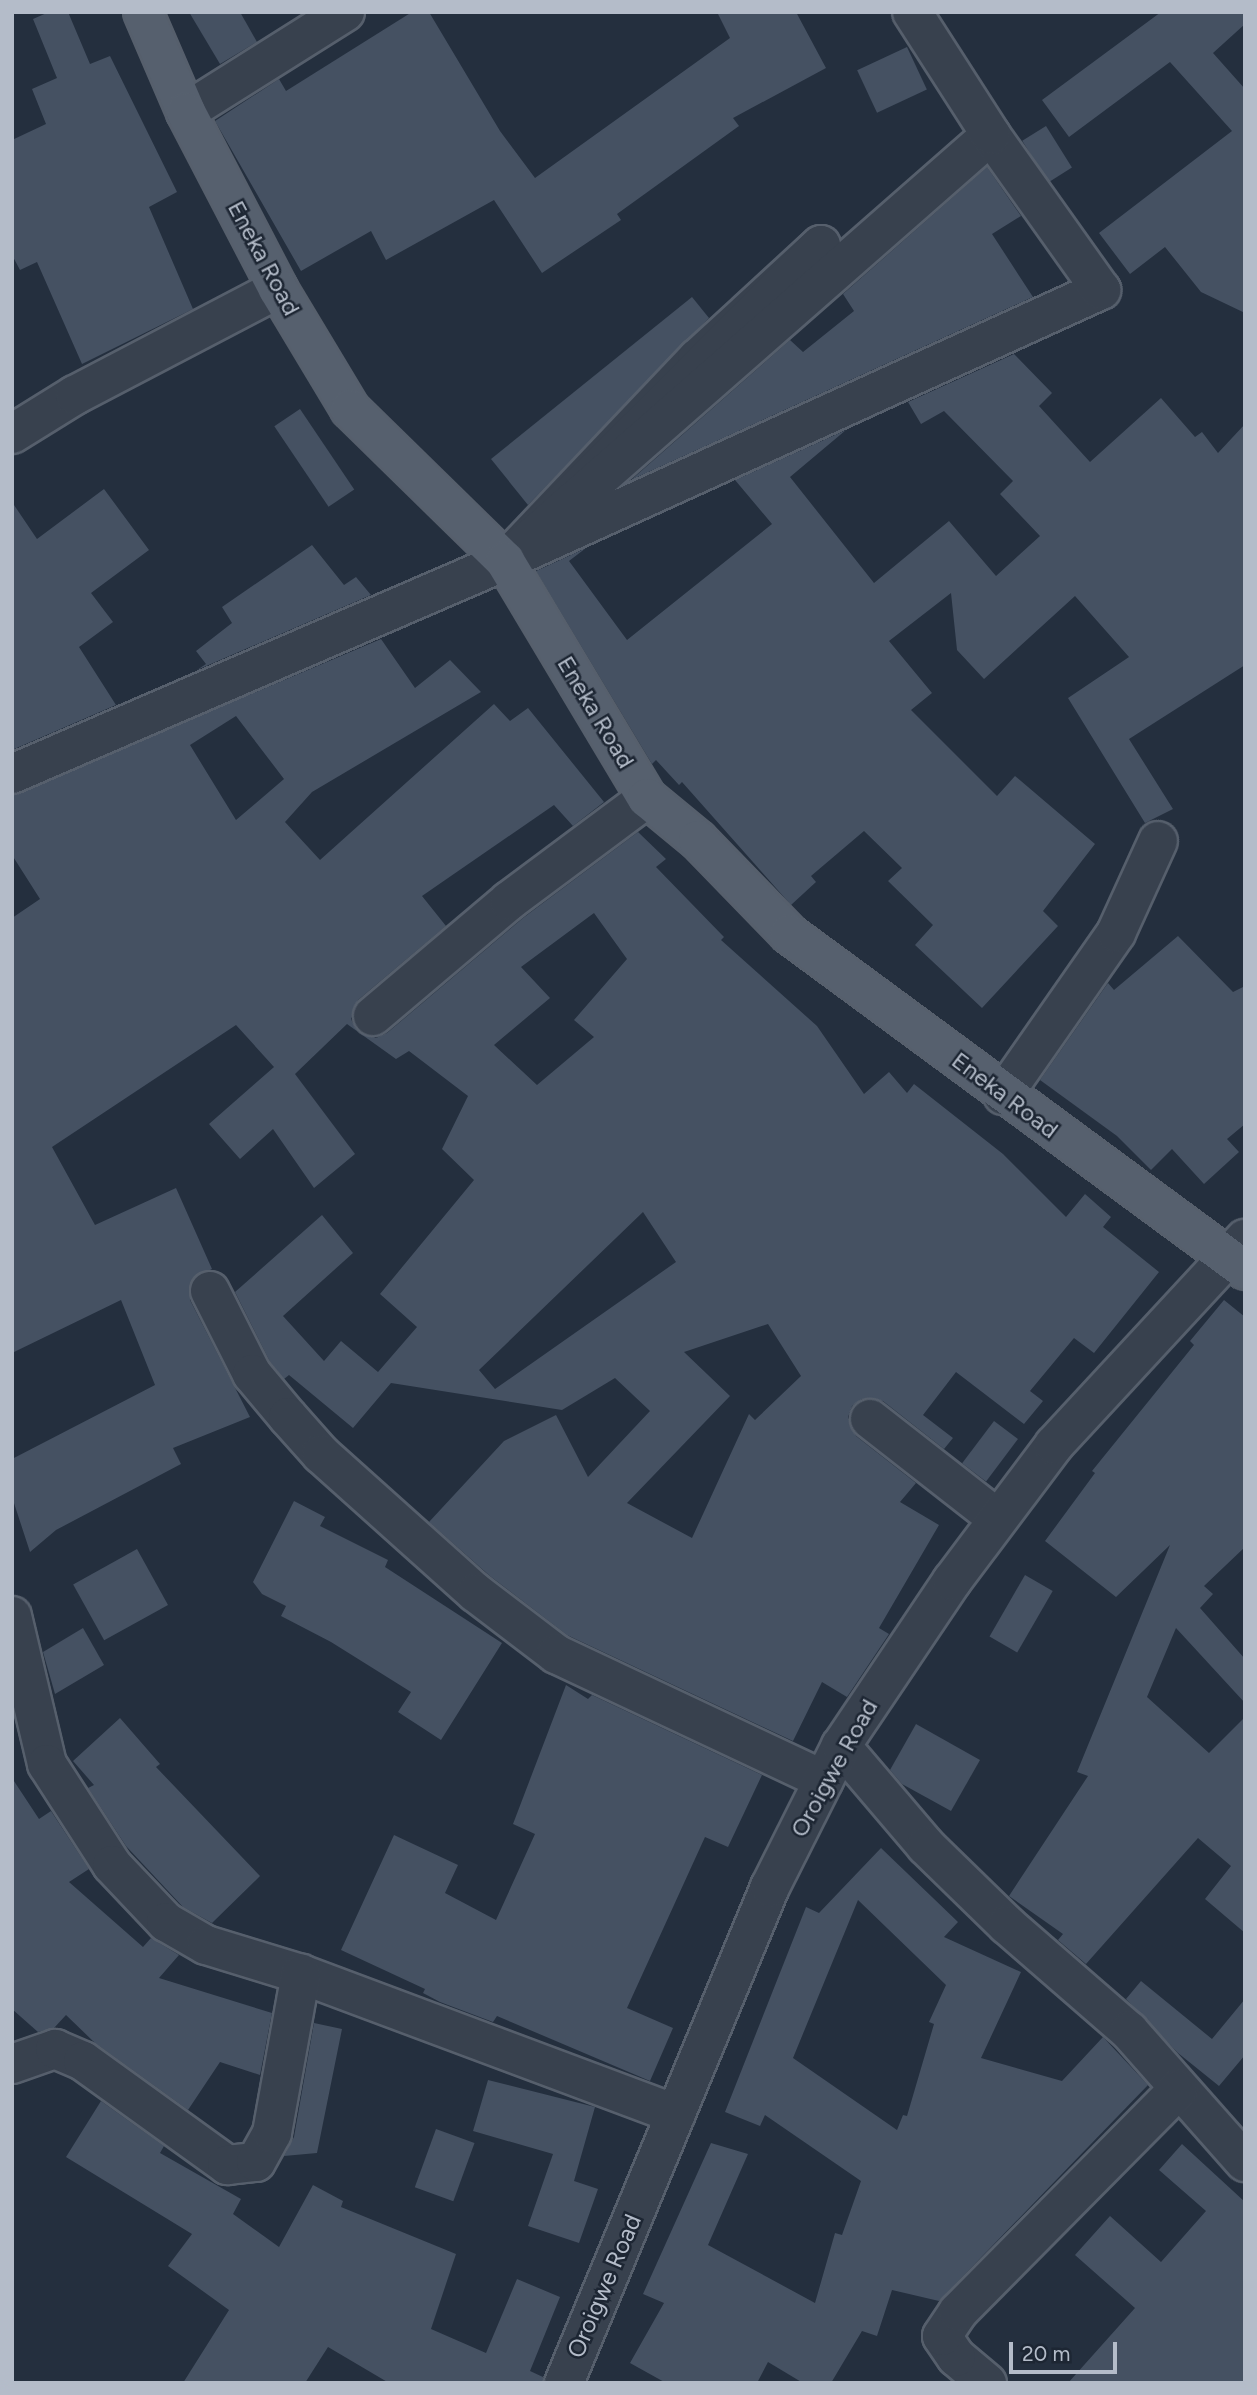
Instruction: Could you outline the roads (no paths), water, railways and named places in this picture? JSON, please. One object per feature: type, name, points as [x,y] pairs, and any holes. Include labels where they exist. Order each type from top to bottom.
[{"type":"main road","name":"Eneka Road","points":[[143,12],[186,112],[278,289],[350,410],[505,561],[647,797],[698,841],[789,934],[1003,1095],[1239,1255]]},
{"type":"street","points":[[186,112],[345,12]]},
{"type":"street","points":[[12,774],[505,561],[1101,289],[991,135],[912,12]]},
{"type":"street","points":[[505,561],[991,135]]},
{"type":"street","points":[[821,245],[574,492],[505,561],[697,359],[821,245]]},
{"type":"street","points":[[12,434],[75,396],[278,289]]},
{"type":"street","points":[[373,1016],[509,901],[647,797]]},
{"type":"street","points":[[1003,1095],[1116,933],[1158,841]]},
{"type":"street","name":"Oroigwe Road","points":[[564,2383],[770,1887],[841,1746],[998,1519],[1055,1445],[1239,1255]]},
{"type":"street","points":[[210,1291],[252,1374],[288,1418],[321,1454],[476,1593],[556,1654],[824,1780]]},
{"type":"street","points":[[870,1419],[998,1519]]},
{"type":"street","points":[[12,1616],[26,1742],[47,1764],[112,1865],[166,1922],[206,1945],[301,1974],[676,2114]]},
{"type":"street","points":[[841,1746],[926,1846],[1007,1924],[1129,2031],[1178,2090],[1245,2162]]},
{"type":"street","points":[[12,2064],[55,2049],[83,2061],[227,2165],[256,2162],[272,2133],[301,1974]]},
{"type":"street","points":[[987,2383],[956,2357],[942,2336],[958,2312],[1178,2090]]}]
